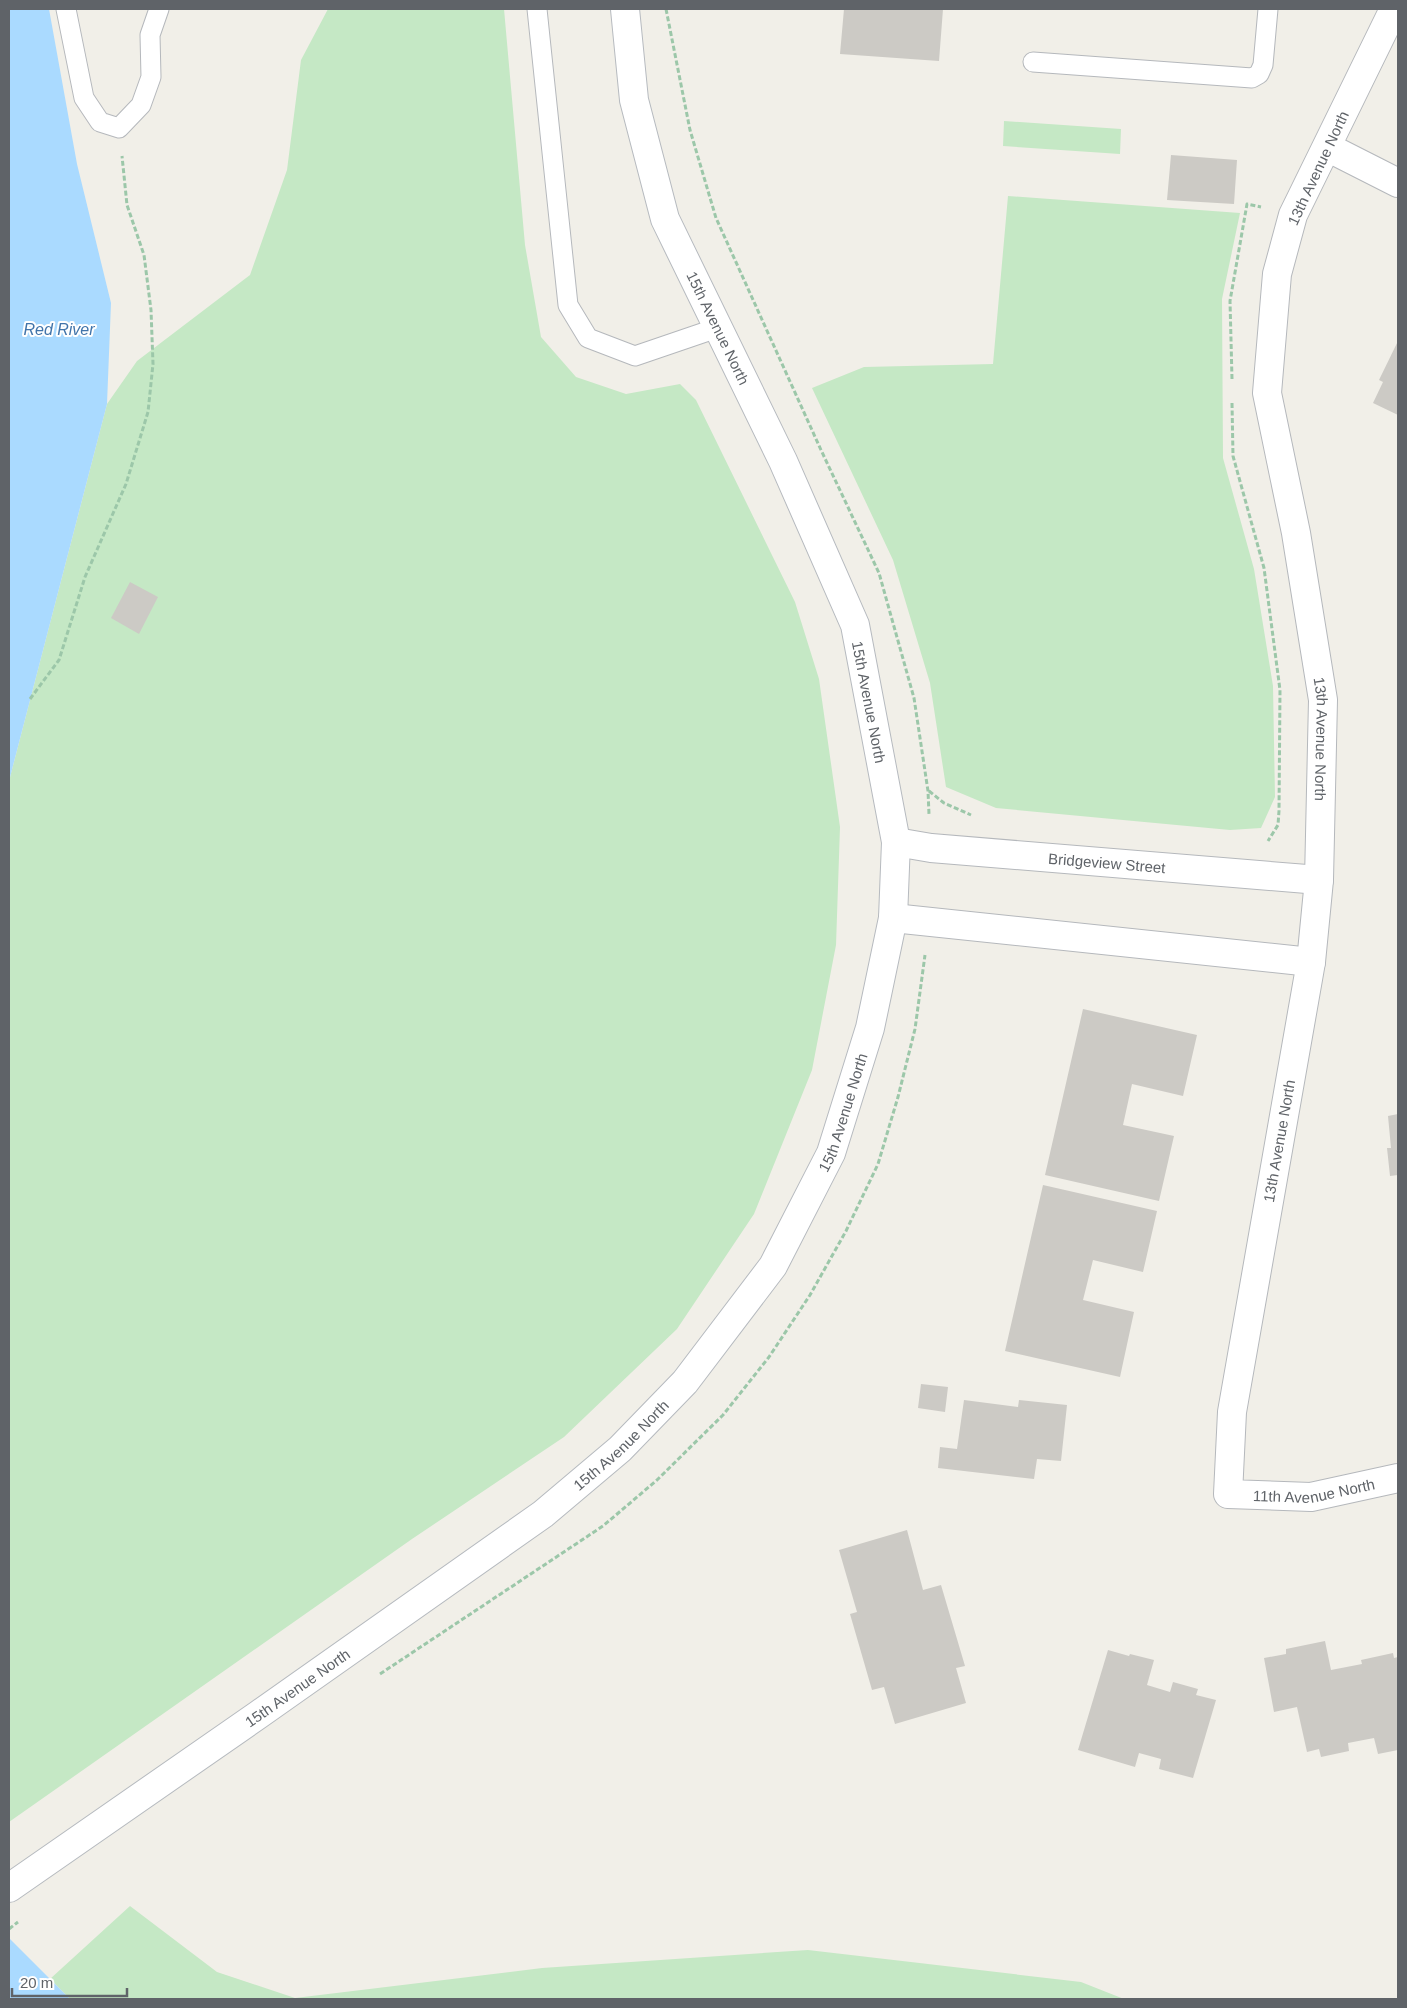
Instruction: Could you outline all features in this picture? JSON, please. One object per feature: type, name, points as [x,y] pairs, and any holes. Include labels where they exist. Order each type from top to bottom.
[{"type":"street","name":"15th Avenue North","points":[[9,1888],[543,1514],[620,1449],[685,1382],[773,1266],[831,1153],[870,1028],[893,918],[896,842],[855,625],[783,461],[665,219],[634,100],[625,9]]},
{"type":"street","name":"13th Avenue North","points":[[1228,1494],[1232,1412],[1311,962],[1319,880],[1323,700],[1296,533],[1267,393],[1276,274],[1293,215],[1394,9]]},
{"type":"street","points":[[1327,147],[1398,183]]},
{"type":"street","name":"Bridgeview Street","points":[[896,842],[931,848],[1319,880]]},
{"type":"street","points":[[893,918],[1311,962]]},
{"type":"street","name":"11th Avenue North","points":[[1228,1494],[1310,1497],[1398,1478]]},
{"type":"lane","points":[[66,9],[84,98],[100,122],[119,128],[141,105],[151,77],[150,35],[159,9]]},
{"type":"lane","points":[[537,9],[568,305],[588,338],[634,356],[717,328]]},
{"type":"lane","points":[[1033,62],[1252,78],[1259,74],[1263,65],[1268,9]]},
{"type":"path","points":[[666,9],[690,130],[716,218],[879,573],[914,698],[928,791],[944,803],[977,818]]},
{"type":"path","points":[[30,699],[59,660],[85,577],[126,484],[148,412],[153,364],[151,310],[144,256],[127,205],[119,128]]},
{"type":"path","points":[[1232,388],[1230,301],[1247,204]]},
{"type":"path","points":[[1232,398],[1233,456],[1264,568],[1280,690],[1278,825],[1271,838],[1264,844]]},
{"type":"green space","points":[[328,9],[504,9],[525,245],[541,337],[576,377],[626,394],[680,384],[696,400],[795,602],[819,679],[840,827],[836,945],[812,1070],[754,1214],[677,1329],[564,1437],[412,1539],[9,1822],[9,781],[107,404],[137,361],[250,275],[287,170],[301,60]]},
{"type":"green space","points":[[1004,121],[1121,129],[1120,154],[1003,146]]},
{"type":"green space","points":[[1008,196],[1240,213],[1222,299],[1223,458],[1254,569],[1273,686],[1275,797],[1261,828],[1230,830],[996,808],[946,787],[930,683],[893,560],[812,388],[864,367],[993,364]]},
{"type":"green space","points":[[130,1906],[217,1972],[295,1998],[542,1968],[808,1950],[1081,1982],[1124,1999],[70,1999],[50,1979]]},
{"type":"water","name":"Red River","points":[[9,9],[49,9],[77,164],[111,303],[107,404],[9,781]]},
{"type":"water","points":[[9,1938],[70,1999],[9,1999]]},
{"type":"building","points":[[844,9],[943,9],[939,61],[840,54]]},
{"type":"building","points":[[1171,155],[1237,160],[1234,204],[1167,200]]},
{"type":"building","points":[[1398,341],[1398,415],[1373,403],[1383,382],[1379,380]]},
{"type":"building","points":[[130,582],[158,597],[139,634],[111,618]]},
{"type":"building","points":[[1083,1009],[1197,1035],[1183,1096],[1132,1084],[1123,1125],[1174,1136],[1159,1201],[1045,1175]]},
{"type":"building","points":[[1398,1114],[1398,1175],[1390,1176],[1387,1148],[1391,1148],[1388,1116]]},
{"type":"building","points":[[1043,1185],[1157,1211],[1143,1272],[1093,1260],[1083,1300],[1134,1312],[1120,1377],[1005,1351]]},
{"type":"building","points":[[921,1384],[948,1387],[945,1412],[918,1408]]},
{"type":"building","points":[[964,1400],[1018,1407],[1019,1400],[1067,1405],[1061,1461],[1037,1459],[1034,1479],[938,1468],[940,1447],[957,1449]]},
{"type":"building","points":[[907,1530],[923,1590],[941,1585],[965,1666],[956,1668],[966,1703],[895,1724],[884,1687],[872,1690],[850,1614],[857,1612],[839,1550]]},
{"type":"building","points":[[1325,1641],[1331,1670],[1362,1664],[1361,1660],[1393,1653],[1394,1658],[1398,1657],[1398,1750],[1378,1754],[1374,1738],[1348,1743],[1349,1751],[1321,1757],[1319,1749],[1307,1752],[1297,1707],[1274,1712],[1264,1658],[1286,1654],[1286,1649]]},
{"type":"building","points":[[1108,1650],[1154,1660],[1147,1685],[1170,1692],[1173,1682],[1198,1689],[1196,1695],[1216,1700],[1193,1778],[1159,1769],[1161,1759],[1139,1753],[1135,1767],[1078,1750]]}]
